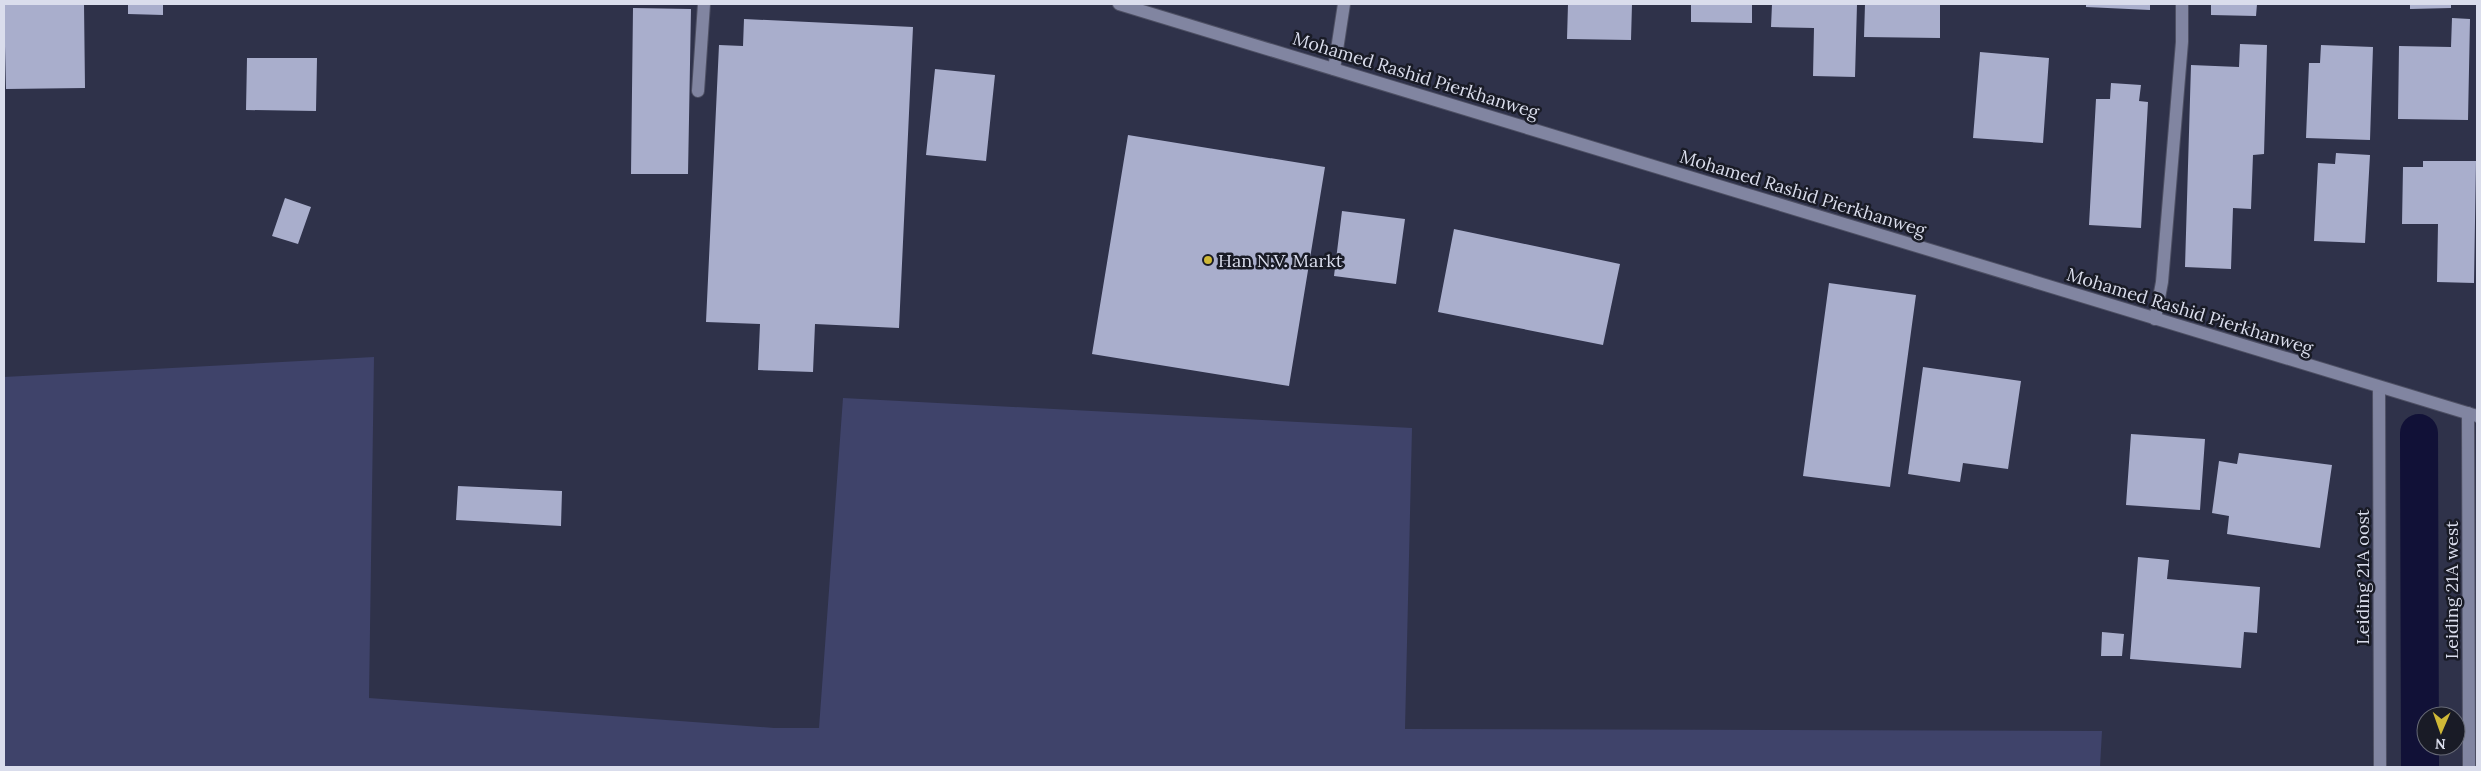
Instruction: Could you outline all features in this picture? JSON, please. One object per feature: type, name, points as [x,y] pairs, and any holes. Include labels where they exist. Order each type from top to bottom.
[{"type":"street","points":[[698,91],[704,4]]},
{"type":"street","name":"Mohamed Rashid Pierkhanweg","points":[[1119,4],[2472,414]]},
{"type":"street","points":[[1334,68],[1344,4]]},
{"type":"street","points":[[2155,319],[2162,282],[2182,42],[2182,4]]},
{"type":"street","name":"Leiding 21A oost","points":[[2379,387],[2380,767]]},
{"type":"street","name":"Leiding 21A west","points":[[2469,767],[2472,414]]},
{"type":"shaded area","points":[[374,357],[369,698],[774,728],[819,728],[843,398],[1412,428],[1405,729],[2102,731],[2100,767],[4,767],[4,377]]},
{"type":"building","points":[[4,4],[84,4],[85,88],[6,89]]},
{"type":"building","points":[[128,4],[163,4],[163,15],[128,14]]},
{"type":"building","points":[[1568,4],[1632,4],[1631,40],[1567,39]]},
{"type":"building","points":[[1691,4],[1752,4],[1752,23],[1691,22]]},
{"type":"building","points":[[1772,4],[1857,4],[1855,77],[1813,76],[1814,28],[1771,27]]},
{"type":"building","points":[[1865,4],[1940,4],[1940,38],[1864,37]]},
{"type":"building","points":[[2086,4],[2150,4],[2150,10],[2086,7]]},
{"type":"building","points":[[2211,4],[2257,4],[2256,16],[2211,15]]},
{"type":"building","points":[[2410,4],[2451,4],[2451,8],[2410,9]]},
{"type":"building","points":[[633,8],[691,9],[688,174],[631,174]]},
{"type":"building","points":[[2452,18],[2470,19],[2468,120],[2398,119],[2399,46],[2451,47]]},
{"type":"building","points":[[744,19],[913,27],[899,328],[815,324],[813,372],[758,370],[760,324],[706,322],[719,45],[743,46]]},
{"type":"building","points":[[2240,44],[2267,45],[2264,154],[2253,155],[2251,209],[2233,208],[2231,269],[2185,267],[2191,65],[2239,67]]},
{"type":"building","points":[[2321,45],[2373,47],[2370,140],[2306,138],[2309,63],[2320,63]]},
{"type":"building","points":[[1980,52],[2049,58],[2043,143],[1973,138]]},
{"type":"building","points":[[247,58],[317,58],[316,111],[246,110]]},
{"type":"building","points":[[935,69],[995,75],[986,161],[926,155]]},
{"type":"building","points":[[2111,83],[2141,85],[2139,101],[2148,102],[2141,228],[2089,225],[2096,99],[2110,99]]},
{"type":"building","name":"Han N.V. Markt","points":[[1128,135],[1325,167],[1289,386],[1092,354]]},
{"type":"building","points":[[2336,153],[2370,155],[2365,243],[2314,241],[2318,163],[2335,164]]},
{"type":"building","points":[[2423,161],[2476,161],[2474,283],[2437,282],[2438,224],[2402,224],[2403,167],[2423,167]]},
{"type":"building","points":[[285,198],[311,207],[298,244],[272,236]]},
{"type":"building","points":[[1342,211],[1405,219],[1396,284],[1334,276]]},
{"type":"building","points":[[1454,229],[1620,264],[1603,345],[1438,312]]},
{"type":"building","points":[[1829,283],[1916,295],[1890,487],[1803,476]]},
{"type":"building","points":[[1923,367],[2021,381],[2008,469],[1963,463],[1960,482],[1908,474]]},
{"type":"building","points":[[2131,434],[2205,439],[2200,510],[2126,505]]},
{"type":"building","points":[[2239,453],[2332,465],[2320,548],[2227,534],[2229,516],[2212,513],[2219,461],[2237,464]]},
{"type":"building","points":[[458,486],[562,491],[561,526],[456,520]]},
{"type":"building","points":[[2138,557],[2169,560],[2167,579],[2260,587],[2257,633],[2244,632],[2241,668],[2130,659]]},
{"type":"building","points":[[2102,632],[2124,634],[2122,656],[2101,656]]},
{"type":"waterway","points":[[2419,433],[2420,767]]},
{"type":"place","name":"Han N.V. Markt","points":[[1208,260]]}]
